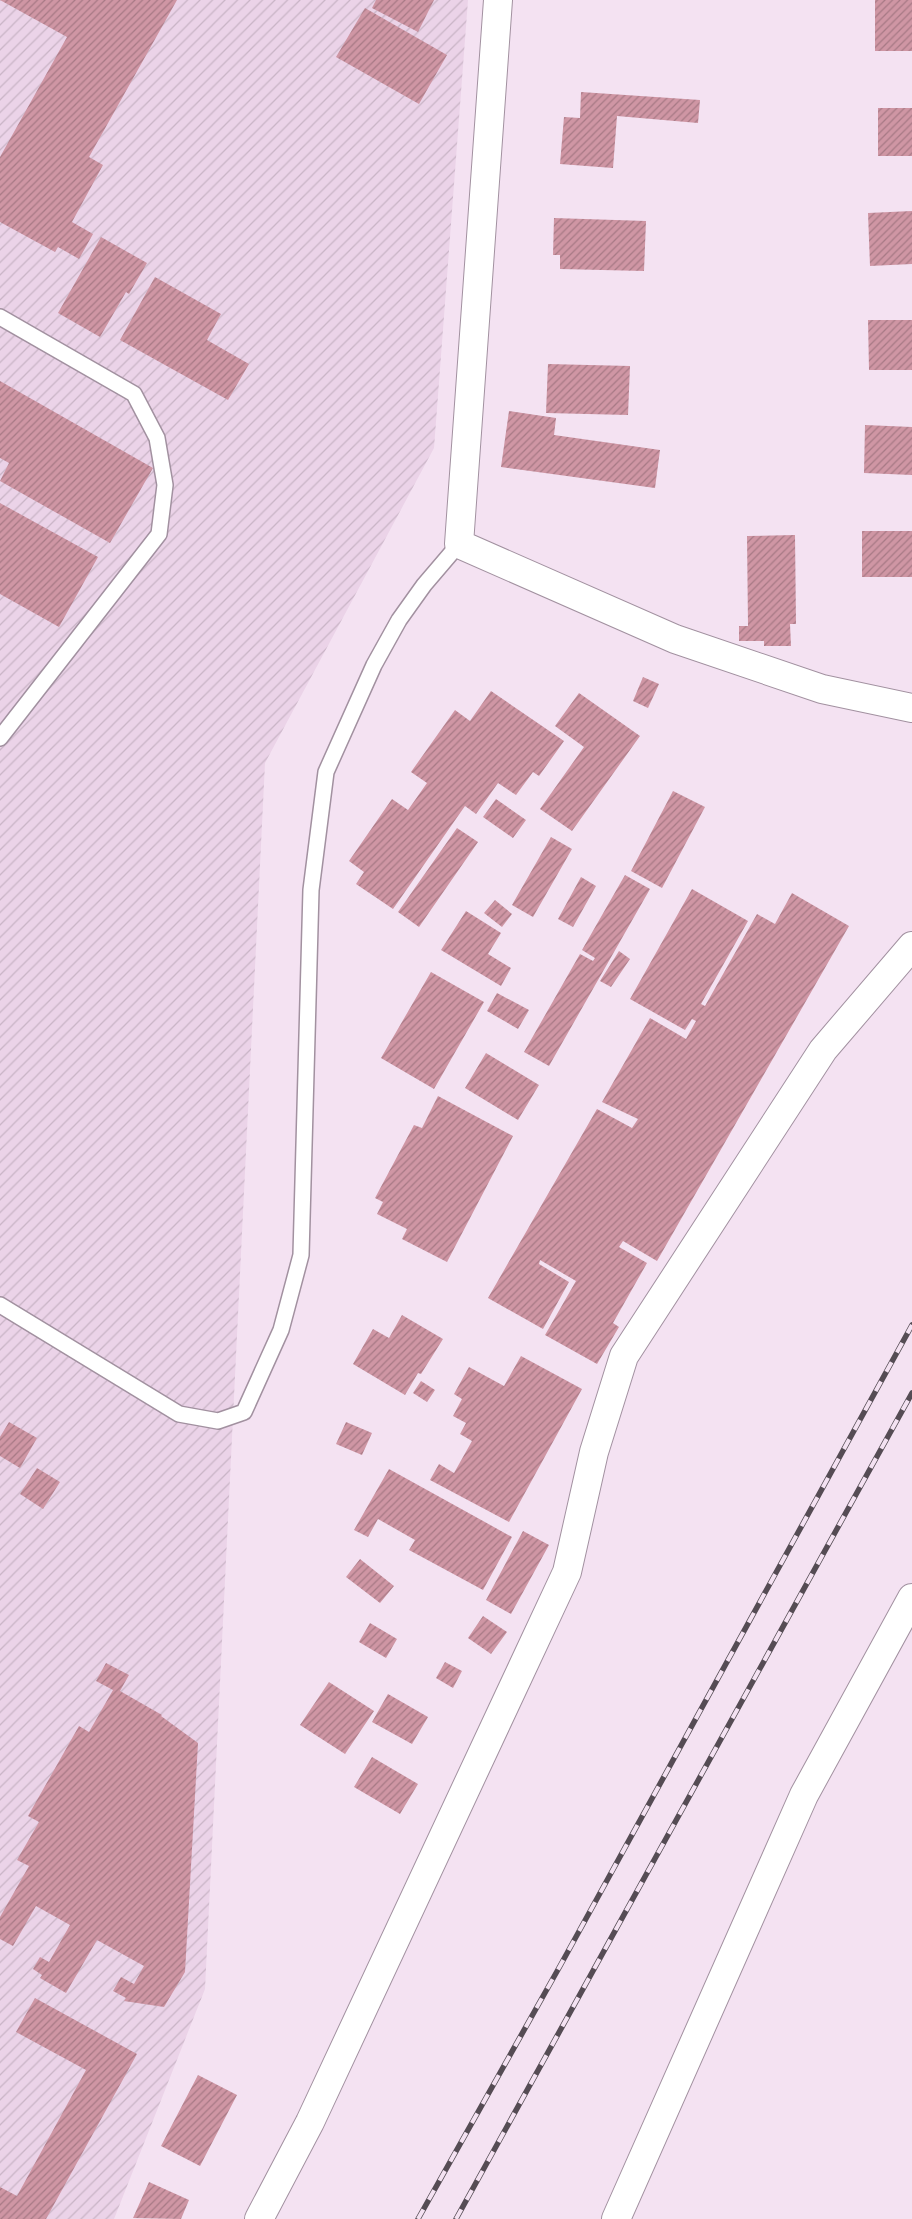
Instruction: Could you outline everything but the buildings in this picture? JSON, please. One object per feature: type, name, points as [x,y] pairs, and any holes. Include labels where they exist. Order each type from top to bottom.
[{"type":"street","points":[[498,0],[459,544],[675,639],[822,689],[912,708]]},
{"type":"street","points":[[259,2219],[310,2122],[567,1572],[594,1452],[624,1356],[823,1050],[912,946]]},
{"type":"street","points":[[616,2219],[804,1795],[912,1598]]},
{"type":"lane","points":[[0,316],[134,394],[157,438],[165,485],[159,534],[0,738]]},
{"type":"lane","points":[[0,1305],[179,1414],[218,1421],[244,1412],[281,1330],[301,1255],[311,890],[326,772],[374,665],[399,620],[424,585],[459,544]]},
{"type":"shaded area","points":[[0,0],[468,0],[434,448],[265,763],[205,1989],[114,2219],[0,2219]]},
{"type":"railway","points":[[418,2219],[560,1966],[912,1325]]},
{"type":"railway","points":[[456,2219],[912,1393]]}]
